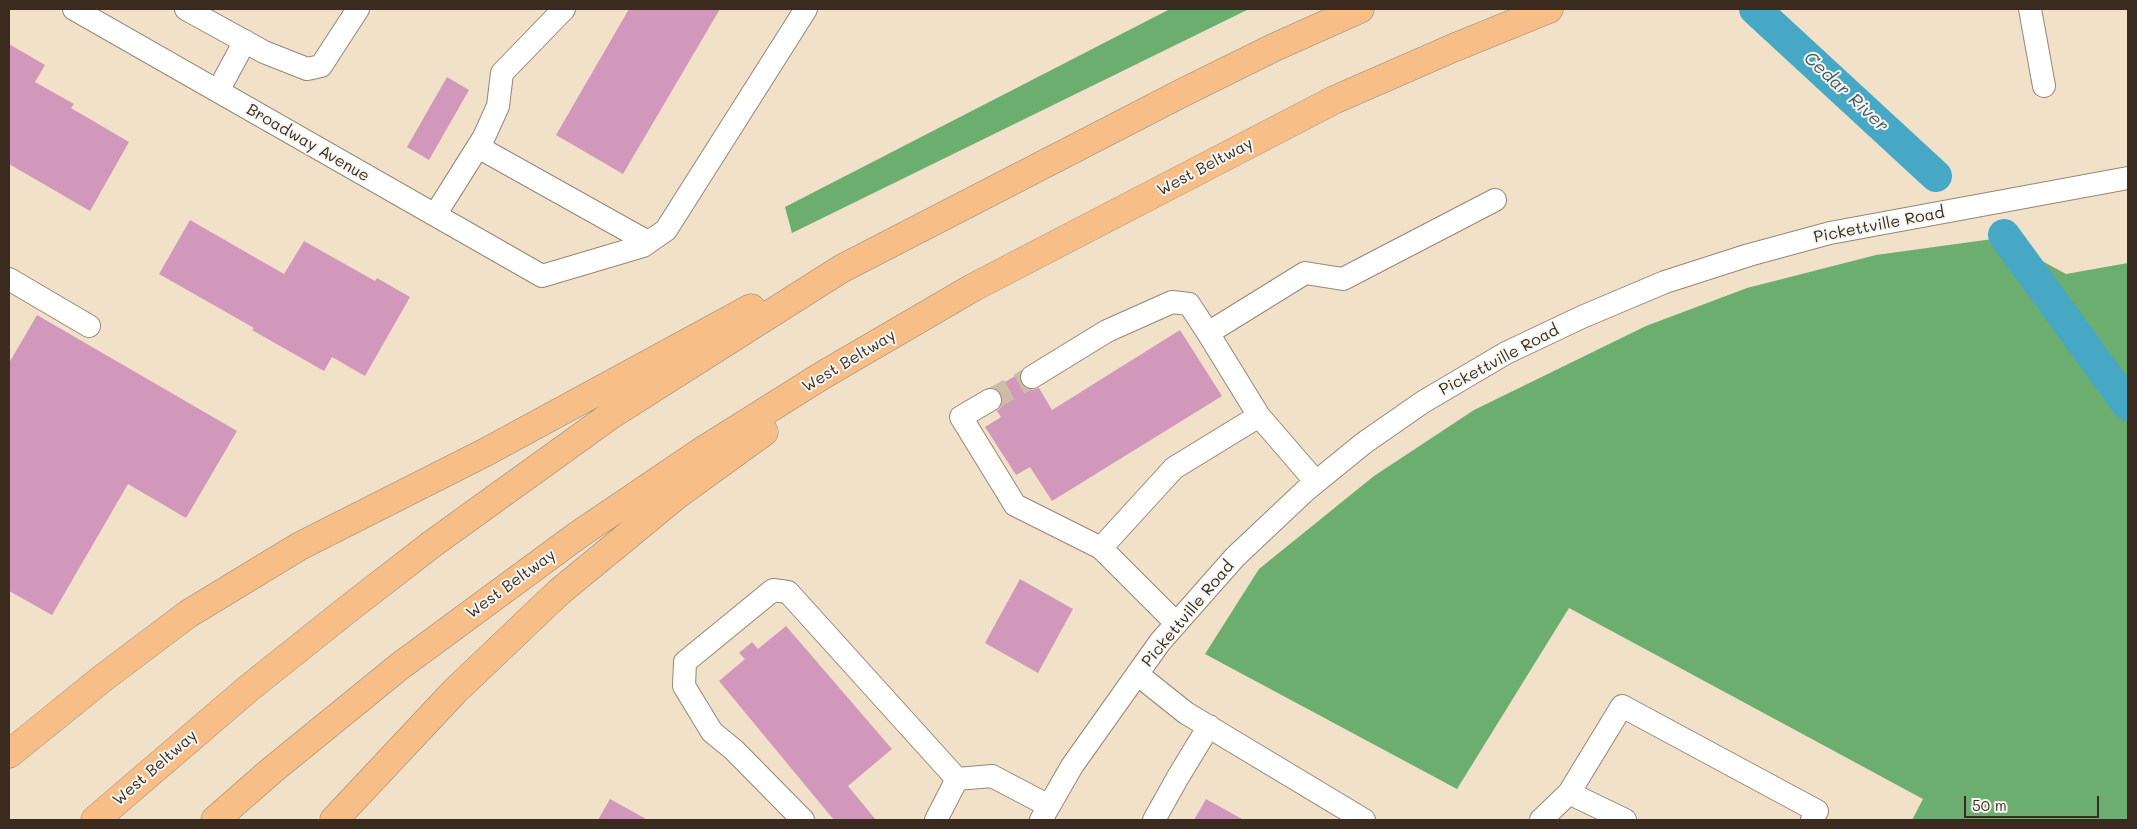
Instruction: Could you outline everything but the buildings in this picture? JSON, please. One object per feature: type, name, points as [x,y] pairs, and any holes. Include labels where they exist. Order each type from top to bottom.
[{"type":"highway","name":"West Beltway","points":[[95,820],[249,688],[432,544],[611,416],[841,269],[1182,93],[1275,47],[1360,9]]},
{"type":"highway","name":"West Beltway","points":[[215,820],[271,771],[400,666],[578,535],[702,452],[824,375],[974,287],[1334,100],[1453,48],[1549,9]]},
{"type":"highway","points":[[9,754],[103,678],[188,614],[300,546],[486,452],[736,315],[841,269]]},
{"type":"highway","points":[[334,820],[455,692],[559,592],[677,495],[784,418],[878,361],[974,287]]},
{"type":"street","points":[[186,9],[264,52],[307,69],[321,66],[358,9]]},
{"type":"street","points":[[435,215],[478,147],[498,106],[502,73],[564,9]]},
{"type":"street","points":[[478,147],[648,242],[666,230],[806,9]]},
{"type":"street","points":[[2030,9],[2044,86]]},
{"type":"street","name":"Broadway Avenue","points":[[85,11],[218,91],[542,276],[643,246],[648,242]]},
{"type":"street","points":[[218,91],[244,41]]},
{"type":"street","name":"Pickettville Road","points":[[1045,813],[1072,766],[1137,674],[1176,623],[1235,557],[1316,482],[1364,443],[1423,402],[1506,353],[1582,317],[1665,282],[1749,255],[1830,233],[2128,178]]},
{"type":"street","points":[[1208,333],[1305,272],[1343,279],[1495,200]]},
{"type":"street","points":[[9,279],[88,326]]},
{"type":"street","points":[[1032,377],[1107,331],[1172,302],[1189,304],[1259,416],[1316,482]]},
{"type":"street","points":[[990,400],[961,417],[1015,505],[1102,548],[1176,623]]},
{"type":"street","points":[[1102,548],[1174,468],[1259,416]]},
{"type":"street","points":[[803,820],[741,757],[712,732],[684,686],[685,662],[773,590],[788,592],[958,778]]},
{"type":"street","points":[[1137,674],[1186,713],[1364,820]]},
{"type":"street","points":[[1541,820],[1569,793],[1622,706],[1817,811],[1812,820]]},
{"type":"street","points":[[1154,820],[1209,726]]},
{"type":"street","points":[[958,778],[992,776],[1045,813]]},
{"type":"street","points":[[936,820],[958,778]]},
{"type":"street","points":[[1569,793],[1625,820]]},
{"type":"green space","points":[[1170,9],[1249,9],[792,233],[785,207]]},
{"type":"green space","points":[[2000,238],[2066,274],[2128,263],[2128,820],[1912,820],[1923,799],[1569,608],[1457,789],[1205,654],[1259,569],[1374,476],[1474,410],[1646,326],[1747,288],[1876,255]]},
{"type":"waterway","name":"Cedar River","points":[[1755,9],[1936,176]]},
{"type":"waterway","points":[[2004,235],[2128,405]]},
{"type":"tunnel","points":[[990,400],[1032,377]]}]
